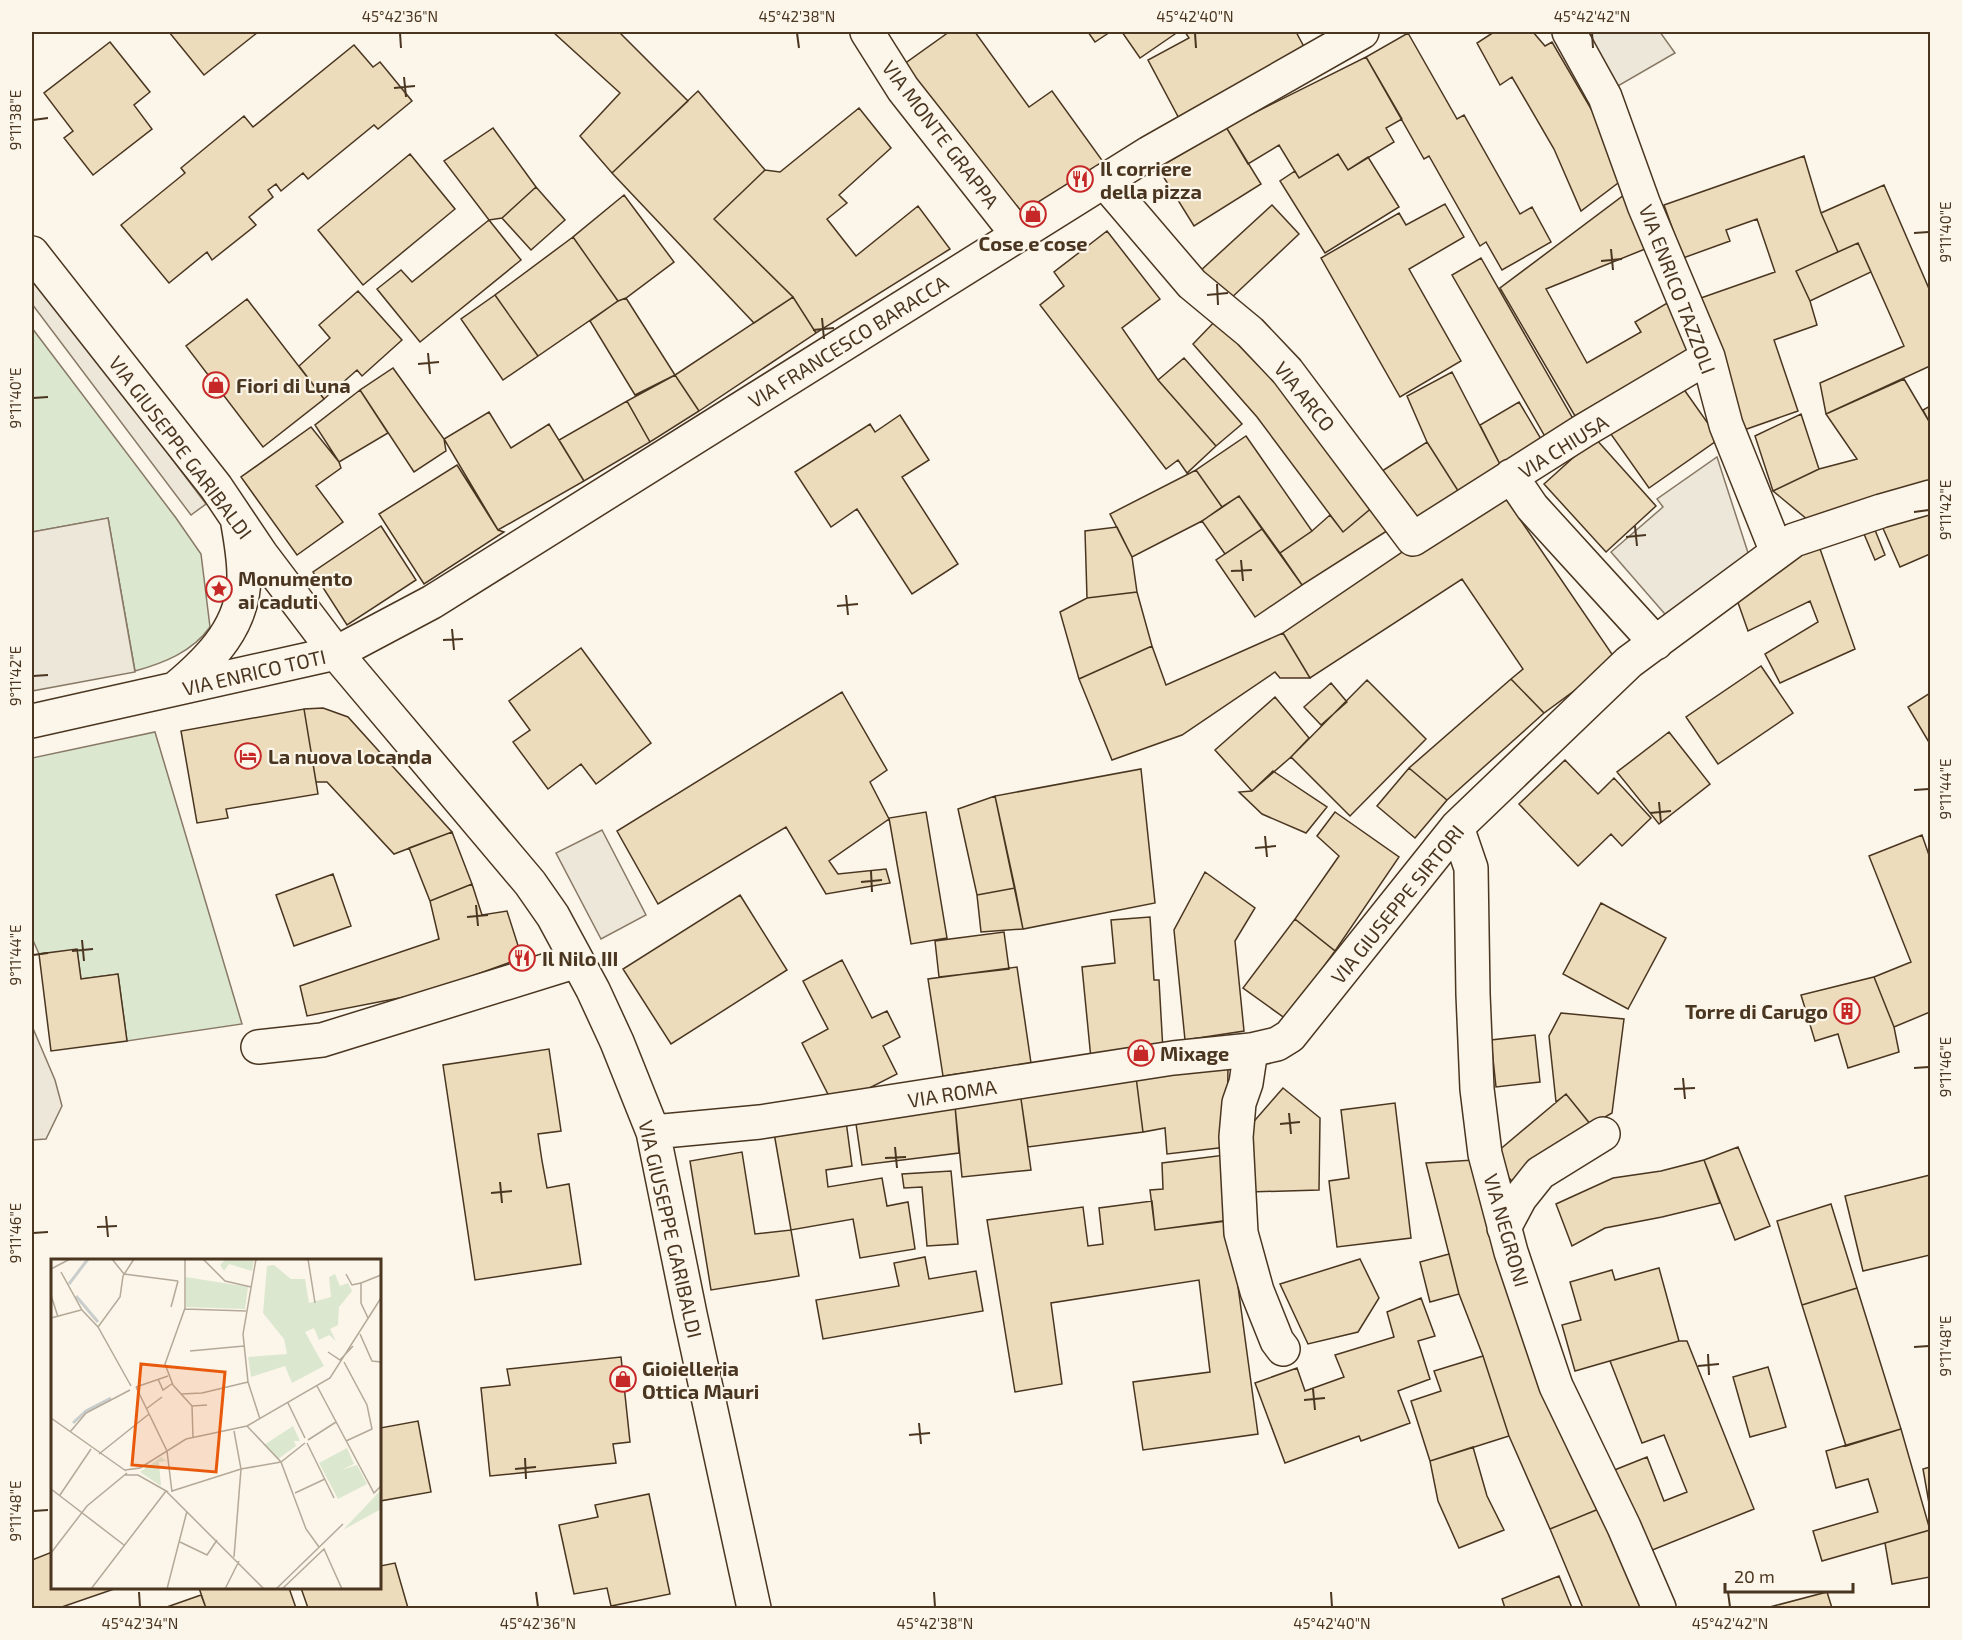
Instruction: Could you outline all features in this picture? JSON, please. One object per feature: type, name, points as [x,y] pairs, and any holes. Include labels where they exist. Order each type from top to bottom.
[{"type":"street","name":"VIA MONTE GRAPPA","points":[[867,32],[903,88],[1018,235]]},
{"type":"street","name":"VIA FRANCESCO BARACCA","points":[[336,653],[432,602],[1159,147],[1362,32]]},
{"type":"street","name":"VIA ENRICO TAZZOLI","points":[[1569,32],[1605,97],[1644,205],[1708,357],[1726,425],[1777,552]]},
{"type":"street","name":"VIA ARCO","points":[[1104,181],[1192,284],[1250,332],[1287,371],[1413,538],[1512,476]]},
{"type":"street","name":"VIA GIUSEPPE GARIBALDI","points":[[32,254],[216,487],[261,554],[336,653],[524,875],[553,916],[593,990],[617,1042],[653,1132],[754,1608]]},
{"type":"street","name":"VIA CHIUSA","points":[[1656,643],[1532,507],[1512,476],[1708,357]]},
{"type":"street","name":"VIA GIUSEPPE SIRTORI","points":[[1251,1050],[1276,1044],[1290,1036],[1457,827],[1629,662],[1794,540],[1930,496]]},
{"type":"street","name":"VIA ENRICO TOTI","points":[[172,691],[201,667],[235,622],[242,603],[244,576],[237,518]]},
{"type":"street","name":"VIA ENRICO TOTI","points":[[32,721],[336,653]]},
{"type":"street","name":"VIA NEGRONI","points":[[1457,827],[1471,868],[1477,1089],[1485,1154],[1504,1228],[1556,1386],[1659,1608]]},
{"type":"street","points":[[258,1047],[322,1040],[577,961]]},
{"type":"street","points":[[1251,1050],[1246,1083],[1239,1103],[1236,1137],[1241,1233],[1257,1291],[1277,1341],[1283,1348]]},
{"type":"street","name":"VIA ROMA","points":[[653,1132],[760,1122],[1173,1058],[1251,1050]]},
{"type":"street","points":[[1504,1228],[1520,1198],[1540,1173],[1603,1134]]},
{"type":"green space","points":[[32,328],[201,554],[210,627],[186,650],[156,664],[135,671],[108,518],[32,532]]},
{"type":"green space","points":[[155,732],[242,1024],[127,1041],[118,974],[81,979],[77,950],[39,954],[32,938],[32,758]]},
{"type":"shaded area","points":[[1573,32],[1660,32],[1675,53],[1611,90]]},
{"type":"shaded area","points":[[32,273],[206,504],[191,515],[32,304]]},
{"type":"shaded area","points":[[1717,457],[1751,562],[1671,621],[1611,552],[1663,507],[1657,499]]},
{"type":"shaded area","points":[[108,518],[135,672],[32,691],[32,532]]},
{"type":"shaded area","points":[[602,830],[646,915],[601,939],[556,853]]},
{"type":"shaded area","points":[[32,1026],[55,1080],[62,1106],[46,1139],[32,1140]]},
{"type":"building","points":[[169,32],[258,32],[204,75]]},
{"type":"building","points":[[553,32],[619,32],[688,101],[612,173],[580,136],[620,93]]},
{"type":"building","points":[[949,32],[975,32],[1029,107],[1052,91],[1104,163],[1015,227],[900,67]]},
{"type":"building","points":[[1088,32],[1110,32],[1095,42]]},
{"type":"building","points":[[1122,32],[1173,32],[1175,34],[1140,58]]},
{"type":"building","points":[[1185,32],[1296,32],[1309,56],[1182,124],[1148,60],[1189,38]]},
{"type":"building","points":[[1494,32],[1533,32],[1545,46],[1552,42],[1604,131],[1622,180],[1581,211],[1554,149],[1512,77],[1500,85],[1477,43]]},
{"type":"building","points":[[1408,33],[1457,119],[1464,115],[1520,214],[1532,207],[1551,242],[1502,270],[1486,242],[1480,246],[1429,156],[1424,159],[1366,57]]},
{"type":"building","points":[[110,42],[150,92],[134,105],[152,129],[93,175],[64,138],[73,131],[44,93]]},
{"type":"building","points":[[354,45],[373,67],[380,62],[412,101],[378,129],[374,125],[308,179],[303,173],[281,191],[276,184],[268,190],[273,197],[249,217],[256,225],[212,260],[207,252],[169,283],[121,225],[185,173],[181,168],[244,116],[253,127]]},
{"type":"building","points":[[1366,57],[1402,119],[1386,128],[1394,142],[1348,170],[1338,154],[1299,178],[1279,145],[1248,164],[1226,127]]},
{"type":"building","points":[[698,91],[765,170],[714,219],[793,297],[754,323],[612,173]]},
{"type":"building","points":[[859,108],[891,148],[839,195],[847,203],[827,219],[856,256],[918,206],[950,249],[816,333],[793,297],[714,219],[765,170],[780,172]]},
{"type":"building","points":[[1226,127],[1261,184],[1194,226],[1158,168]]},
{"type":"building","points":[[493,128],[536,187],[502,218],[489,220],[444,161]]},
{"type":"building","points":[[410,154],[455,209],[363,285],[318,230]]},
{"type":"building","points":[[1338,154],[1348,170],[1368,157],[1399,207],[1325,253],[1280,181],[1295,171],[1299,178]]},
{"type":"building","points":[[1804,156],[1821,213],[1838,252],[1796,271],[1810,301],[1817,325],[1774,340],[1798,411],[1744,430],[1698,299],[1775,272],[1757,219],[1726,230],[1730,241],[1683,258],[1664,205]]},
{"type":"building","points":[[1884,185],[1930,291],[1930,366],[1826,414],[1820,383],[1904,346],[1858,243],[1838,252],[1821,213]]},
{"type":"building","points":[[536,187],[565,220],[531,250],[502,218]]},
{"type":"building","points":[[1628,192],[1650,247],[1546,289],[1587,363],[1641,332],[1635,322],[1674,299],[1700,344],[1575,416],[1500,288]]},
{"type":"building","points":[[624,195],[674,262],[626,298],[618,301],[573,237]]},
{"type":"building","points":[[1445,204],[1464,237],[1409,269],[1461,361],[1400,397],[1321,258],[1399,213],[1406,225]]},
{"type":"building","points":[[1272,205],[1299,234],[1227,302],[1199,272]]},
{"type":"building","points":[[489,220],[521,260],[420,342],[377,289],[401,270],[412,282]]},
{"type":"building","points":[[1107,231],[1160,299],[1122,328],[1158,380],[1216,446],[1187,473],[1178,460],[1166,469],[1040,305],[1064,286],[1054,272]]},
{"type":"building","points":[[573,237],[618,301],[538,356],[495,295]]},
{"type":"building","points":[[1858,243],[1871,272],[1810,301],[1796,271]]},
{"type":"building","points":[[1481,258],[1576,424],[1547,440],[1452,275]]},
{"type":"building","points":[[358,291],[402,340],[362,376],[357,370],[324,399],[299,366],[330,338],[319,325]]},
{"type":"building","points":[[495,295],[538,356],[503,380],[461,319]]},
{"type":"building","points":[[793,297],[816,333],[699,411],[675,375]]},
{"type":"building","points":[[626,298],[675,375],[635,395],[590,321]]},
{"type":"building","points":[[247,299],[324,399],[263,447],[186,346]]},
{"type":"building","points":[[1220,316],[1333,445],[1374,506],[1343,532],[1257,417],[1193,344]]},
{"type":"building","points":[[1184,358],[1242,424],[1216,446],[1158,380]]},
{"type":"building","points":[[393,368],[444,439],[446,451],[414,472],[360,390]]},
{"type":"building","points":[[1452,372],[1505,474],[1462,497],[1427,442],[1407,396]]},
{"type":"building","points":[[675,375],[699,411],[650,442],[627,401]]},
{"type":"building","points":[[1904,379],[1930,423],[1930,492],[1814,525],[1773,491],[1819,469],[1857,459],[1826,414]]},
{"type":"building","points":[[1678,381],[1719,439],[1649,488],[1608,430]]},
{"type":"building","points":[[360,390],[388,433],[339,462],[315,425]]},
{"type":"building","points":[[627,401],[650,442],[584,481],[559,440]]},
{"type":"building","points":[[1519,402],[1547,449],[1505,474],[1480,425]]},
{"type":"building","points":[[1930,406],[1930,423],[1923,410]]},
{"type":"building","points":[[489,412],[511,448],[549,424],[584,481],[498,530],[444,439]]},
{"type":"building","points":[[1801,414],[1819,469],[1773,491],[1755,436]]},
{"type":"building","points":[[900,415],[929,460],[902,477],[958,564],[912,594],[857,509],[831,527],[795,472],[870,424],[875,432]]},
{"type":"building","points":[[311,427],[339,462],[341,468],[316,486],[343,522],[297,555],[241,477]]},
{"type":"building","points":[[1246,436],[1312,531],[1280,553],[1239,496],[1222,507],[1196,470]]},
{"type":"building","points":[[1595,438],[1656,506],[1606,552],[1544,484]]},
{"type":"building","points":[[1427,442],[1462,497],[1413,528],[1379,473]]},
{"type":"building","points":[[457,465],[498,530],[504,532],[424,584],[379,514]]},
{"type":"building","points":[[1196,470],[1222,507],[1202,521],[1132,557],[1110,514]]},
{"type":"building","points":[[1498,487],[1616,660],[1544,713],[1511,679],[1523,669],[1462,579],[1310,678],[1283,633]]},
{"type":"building","points":[[1239,496],[1262,529],[1225,554],[1202,521]]},
{"type":"building","points":[[1374,506],[1390,529],[1302,585],[1280,553],[1312,531],[1330,515],[1343,532]]},
{"type":"building","points":[[1930,508],[1930,554],[1900,567],[1882,526]]},
{"type":"building","points":[[381,526],[416,580],[347,625],[313,572]]},
{"type":"building","points":[[1117,527],[1132,557],[1137,592],[1087,598],[1085,531]]},
{"type":"building","points":[[1262,529],[1302,585],[1255,617],[1216,560]]},
{"type":"building","points":[[1875,530],[1885,555],[1875,560],[1864,534]]},
{"type":"building","points":[[1819,546],[1855,649],[1780,683],[1765,654],[1818,622],[1810,601],[1748,631],[1735,594],[1790,556]]},
{"type":"building","points":[[1137,592],[1152,646],[1079,679],[1060,612],[1087,598]]},
{"type":"building","points":[[1283,633],[1310,678],[1280,678],[1275,672],[1182,735],[1112,760],[1079,679],[1152,646],[1166,685]]},
{"type":"building","points":[[581,648],[651,743],[596,784],[581,764],[548,789],[513,742],[530,730],[509,701]]},
{"type":"building","points":[[1761,666],[1793,713],[1718,764],[1686,717]]},
{"type":"building","points":[[1511,679],[1544,713],[1447,800],[1409,768]]},
{"type":"building","points":[[1367,680],[1426,739],[1350,816],[1291,757]]},
{"type":"building","points":[[1331,683],[1347,702],[1321,725],[1304,707]]},
{"type":"building","points":[[842,692],[887,770],[870,782],[889,819],[829,861],[838,874],[886,869],[890,883],[826,894],[786,827],[658,904],[617,831]]},
{"type":"building","points":[[1930,693],[1930,744],[1908,707]]},
{"type":"building","points":[[1275,697],[1309,738],[1252,791],[1215,750]]},
{"type":"building","points":[[323,708],[348,717],[452,832],[394,854],[327,782],[316,782],[304,709]]},
{"type":"building","name":"La nuova locanda","points":[[304,709],[318,794],[226,809],[228,818],[197,823],[181,731]]},
{"type":"building","points":[[1669,732],[1710,784],[1659,824],[1617,772]]},
{"type":"building","points":[[1565,760],[1598,794],[1614,778],[1651,818],[1622,846],[1611,834],[1578,866],[1519,804]]},
{"type":"building","points":[[1409,768],[1447,800],[1415,838],[1377,806]]},
{"type":"building","points":[[1141,769],[1155,903],[1023,929],[995,796]]},
{"type":"building","points":[[1273,771],[1327,807],[1306,833],[1262,814],[1239,792],[1252,791]]},
{"type":"building","points":[[995,796],[1015,888],[977,895],[958,809]]},
{"type":"building","points":[[926,812],[947,938],[911,944],[889,818]]},
{"type":"building","points":[[1335,812],[1399,857],[1335,951],[1295,919],[1339,856],[1317,836]]},
{"type":"building","points":[[452,832],[472,884],[430,901],[409,848]]},
{"type":"building","points":[[1922,835],[1930,858],[1930,1012],[1894,1027],[1874,977],[1911,962],[1869,856]]},
{"type":"building","points":[[1205,872],[1255,908],[1235,941],[1244,1031],[1185,1040],[1174,930]]},
{"type":"building","points":[[333,874],[351,926],[294,946],[276,895]]},
{"type":"building","points":[[472,884],[482,915],[507,911],[522,958],[425,993],[307,1016],[300,986],[439,939],[430,901]]},
{"type":"building","points":[[1015,888],[1023,929],[981,932],[977,895]]},
{"type":"building","points":[[740,895],[787,970],[671,1044],[623,969]]},
{"type":"building","points":[[1601,903],[1666,938],[1628,1009],[1563,974]]},
{"type":"building","points":[[1150,917],[1154,980],[1159,980],[1163,1051],[1091,1059],[1082,967],[1115,963],[1111,920]]},
{"type":"building","points":[[1295,919],[1335,951],[1286,1019],[1243,988]]},
{"type":"building","points":[[1004,932],[1009,969],[939,977],[935,941]]},
{"type":"building","points":[[77,949],[81,979],[118,974],[127,1041],[51,1051],[39,954]]},
{"type":"building","points":[[842,960],[872,1018],[887,1011],[900,1037],[883,1046],[897,1074],[834,1106],[802,1043],[828,1029],[803,981]]},
{"type":"building","points":[[1017,967],[1031,1063],[943,1076],[928,979]]},
{"type":"building","name":"Torre di Carugo","points":[[1874,977],[1894,1027],[1899,1052],[1848,1068],[1838,1034],[1815,1041],[1801,995]]},
{"type":"building","points":[[1561,1013],[1624,1019],[1612,1113],[1591,1125],[1566,1094],[1556,1102],[1549,1036]]},
{"type":"building","points":[[1535,1035],[1540,1082],[1496,1087],[1491,1040]]},
{"type":"building","points":[[549,1049],[561,1131],[538,1134],[542,1161],[547,1188],[569,1184],[581,1264],[475,1280],[443,1065]]},
{"type":"building","points":[[1228,1066],[1227,1147],[1167,1154],[1165,1128],[1143,1132],[1136,1077]]},
{"type":"building","points":[[1136,1077],[1143,1132],[1028,1147],[1020,1092]]},
{"type":"building","points":[[1283,1088],[1320,1118],[1319,1190],[1249,1192],[1249,1127]]},
{"type":"building","points":[[1020,1092],[1031,1170],[962,1177],[955,1106]]},
{"type":"building","points":[[1566,1094],[1591,1125],[1517,1187],[1491,1157]]},
{"type":"building","points":[[1395,1103],[1411,1238],[1337,1247],[1329,1181],[1349,1178],[1341,1110]]},
{"type":"building","points":[[955,1106],[959,1153],[862,1165],[855,1117]]},
{"type":"building","points":[[846,1121],[852,1166],[826,1170],[828,1187],[882,1178],[887,1206],[908,1202],[915,1249],[860,1258],[853,1219],[791,1230],[774,1133]]},
{"type":"building","points":[[1738,1147],[1770,1226],[1735,1240],[1704,1160]]},
{"type":"building","points":[[742,1152],[755,1234],[791,1230],[799,1276],[711,1290],[690,1161]]},
{"type":"building","points":[[1225,1155],[1226,1221],[1155,1230],[1150,1190],[1163,1189],[1162,1163]]},
{"type":"building","points":[[1474,1160],[1606,1506],[1550,1529],[1509,1436],[1483,1356],[1459,1294],[1426,1163]]},
{"type":"building","points":[[1704,1160],[1720,1203],[1605,1228],[1572,1246],[1556,1204],[1613,1178],[1661,1171]]},
{"type":"building","points":[[951,1171],[958,1244],[927,1246],[922,1187],[904,1188],[902,1174]]},
{"type":"building","points":[[1930,1175],[1930,1255],[1863,1271],[1845,1196]]},
{"type":"building","points":[[1152,1201],[1155,1230],[1229,1220],[1258,1434],[1143,1450],[1133,1382],[1210,1372],[1199,1280],[1051,1303],[1062,1384],[1015,1392],[987,1220],[1083,1207],[1088,1246],[1103,1244],[1099,1208]]},
{"type":"building","points":[[1831,1204],[1857,1288],[1802,1305],[1777,1221]]},
{"type":"building","points":[[1449,1254],[1459,1294],[1430,1302],[1420,1262]]},
{"type":"building","points":[[925,1257],[929,1279],[976,1271],[983,1311],[823,1339],[816,1300],[899,1286],[894,1263]]},
{"type":"building","points":[[1360,1259],[1379,1298],[1358,1332],[1308,1344],[1280,1284]]},
{"type":"building","points":[[1659,1268],[1679,1341],[1575,1371],[1562,1325],[1581,1320],[1570,1282],[1612,1270],[1615,1280]]},
{"type":"building","points":[[1857,1288],[1901,1429],[1846,1446],[1802,1305]]},
{"type":"building","points":[[1421,1298],[1435,1336],[1418,1341],[1430,1379],[1398,1391],[1410,1423],[1361,1441],[1359,1436],[1285,1463],[1255,1383],[1297,1368],[1305,1391],[1344,1377],[1335,1355],[1394,1337],[1387,1312]]},
{"type":"building","points":[[1679,1341],[1687,1341],[1754,1509],[1645,1553],[1612,1471],[1647,1457],[1664,1501],[1687,1492],[1664,1435],[1642,1443],[1610,1361]]},
{"type":"building","points":[[1483,1356],[1509,1436],[1430,1461],[1411,1401],[1441,1391],[1434,1371]]},
{"type":"building","points":[[621,1357],[630,1442],[613,1444],[616,1463],[490,1476],[481,1388],[510,1385],[507,1369]]},
{"type":"building","points":[[1768,1367],[1786,1427],[1750,1437],[1733,1377]]},
{"type":"building","points":[[418,1421],[431,1492],[381,1501],[381,1428]]},
{"type":"building","points":[[1901,1429],[1930,1530],[1822,1561],[1813,1531],[1878,1512],[1868,1479],[1836,1488],[1826,1451]]},
{"type":"building","points":[[1473,1447],[1487,1496],[1504,1530],[1459,1548],[1438,1501],[1430,1461]]},
{"type":"building","points":[[1930,1467],[1930,1509],[1923,1469]]},
{"type":"building","points":[[649,1494],[670,1594],[611,1606],[607,1588],[574,1594],[559,1525],[598,1517],[595,1505]]},
{"type":"building","points":[[1606,1506],[1648,1608],[1583,1608],[1550,1529]]},
{"type":"building","points":[[1930,1530],[1930,1577],[1892,1584],[1885,1543]]},
{"type":"building","points":[[51,1552],[51,1589],[114,1589],[59,1608],[32,1608],[32,1560]]},
{"type":"building","points":[[395,1563],[408,1608],[308,1608],[301,1589],[381,1589],[381,1566]]},
{"type":"building","points":[[1559,1576],[1572,1608],[1505,1608],[1502,1599]]},
{"type":"building","points":[[199,1589],[289,1589],[296,1608],[206,1608]]},
{"type":"building","points":[[1827,1592],[1832,1608],[1766,1608]]},
{"type":"building","points":[[201,1595],[206,1608],[164,1608]]},
{"type":"place","name":"Il corriere della pizza","points":[[1080,179]]},
{"type":"place","name":"Cose e cose","points":[[1033,214]]},
{"type":"place","name":"Fiori di Luna","points":[[216,385]]},
{"type":"place","name":"Monumento ai caduti","points":[[219,589]]},
{"type":"place","name":"La nuova locanda","points":[[248,756]]},
{"type":"place","name":"Il Nilo III","points":[[522,958]]},
{"type":"place","name":"Torre di Carugo","points":[[1847,1011]]},
{"type":"place","name":"Mixage","points":[[1141,1053]]},
{"type":"place","name":"Gioielleria Ottica Mauri","points":[[623,1379]]}]
